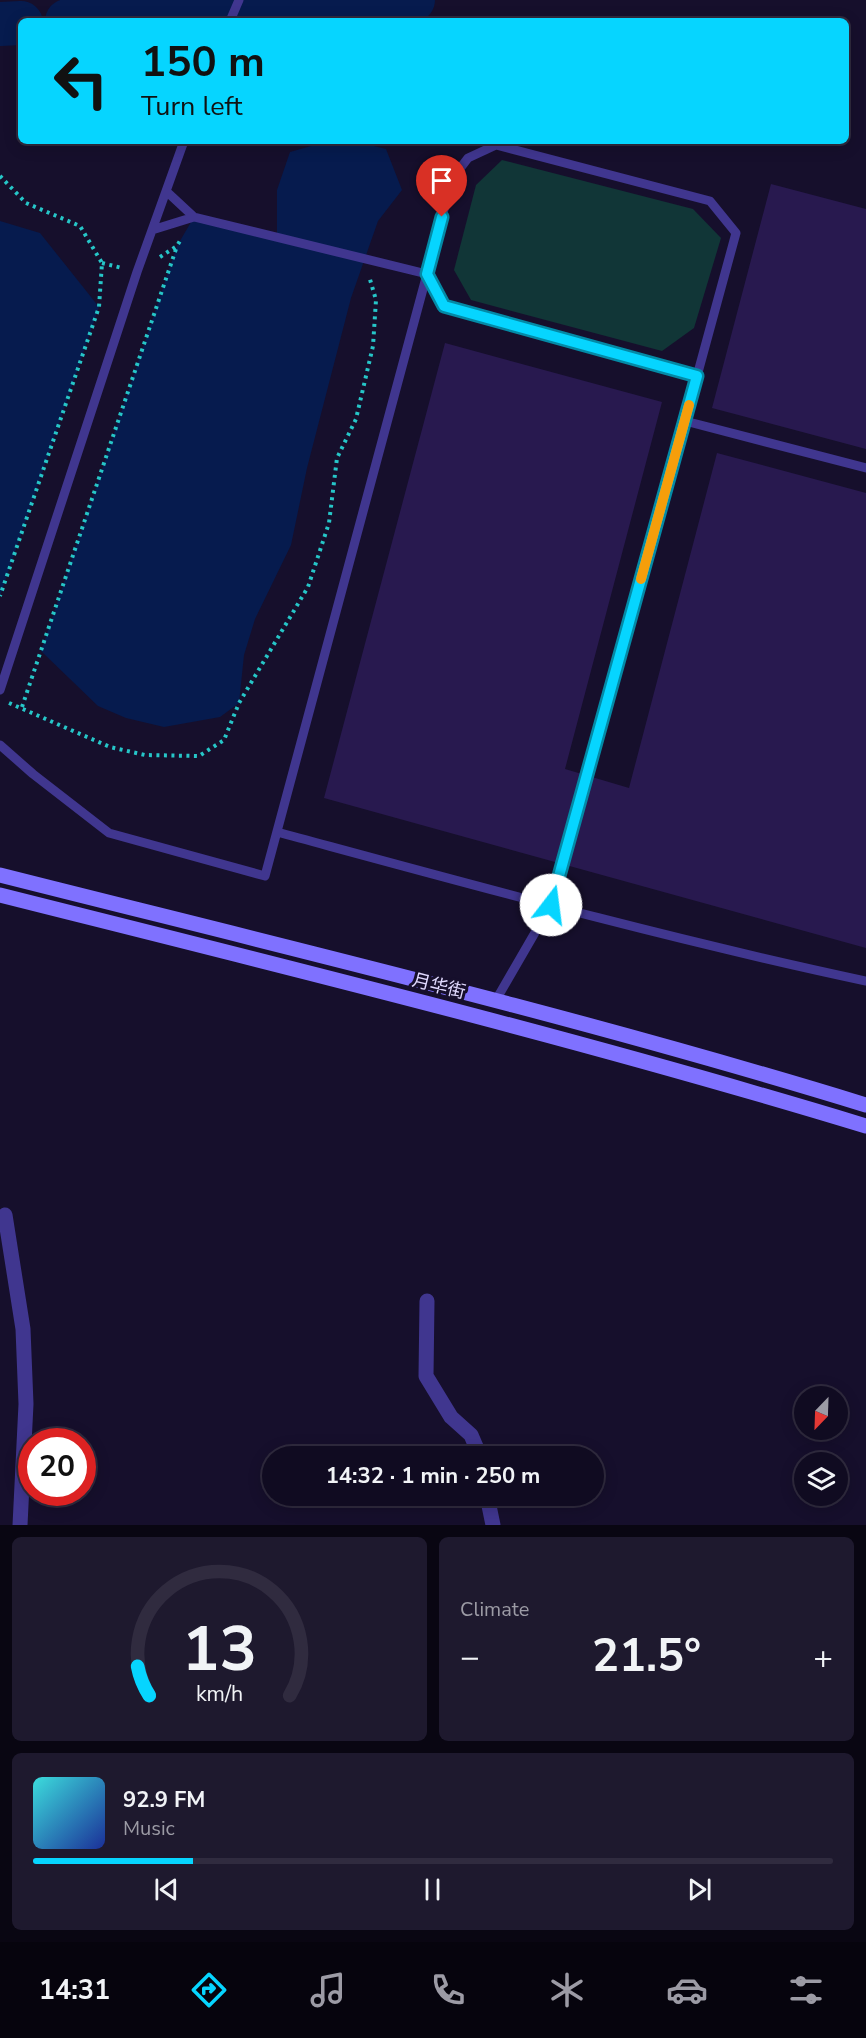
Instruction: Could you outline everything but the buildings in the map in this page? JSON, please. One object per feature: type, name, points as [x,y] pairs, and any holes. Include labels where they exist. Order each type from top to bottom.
[{"type":"street","name":"月华街","points":[[0,875],[496,1000],[746,1068],[866,1105]]},
{"type":"street","name":"月华街","points":[[0,895],[470,1014],[721,1082],[866,1126]]},
{"type":"street","points":[[4,1215],[23,1329],[26,1404],[20,1525]]},
{"type":"street","points":[[427,1301],[426,1376],[452,1417],[471,1435],[476,1446]]},
{"type":"street","points":[[489,1506],[493,1525]]},
{"type":"lane","points":[[231,18],[239,0]]},
{"type":"lane","points":[[0,690],[137,272],[183,144]]},
{"type":"lane","points":[[0,745],[109,832],[265,876],[452,179],[468,158],[496,145],[710,201],[736,234],[551,905],[496,1000]]},
{"type":"lane","points":[[166,191],[194,217],[427,274],[444,306],[697,376]]},
{"type":"lane","points":[[152,230],[194,217]]},
{"type":"lane","points":[[685,421],[866,468]]},
{"type":"lane","points":[[277,832],[551,905],[769,960],[866,981]]},
{"type":"path","points":[[0,176],[26,203],[80,226],[102,264],[99,307],[0,597]]},
{"type":"path","points":[[22,707],[177,246],[194,217]]},
{"type":"path","points":[[137,272],[177,246]]},
{"type":"path","points":[[0,701],[22,707],[110,747],[145,755],[199,756],[225,740],[240,703],[308,587],[330,522],[337,458],[356,419],[373,346],[376,300],[364,260]]},
{"type":"green space","points":[[502,160],[693,209],[721,238],[694,328],[662,351],[471,300],[454,270],[476,185]]},
{"type":"water","points":[[318,144],[366,144],[386,149],[402,190],[378,221],[351,298],[307,468],[291,545],[255,619],[244,655],[239,703],[220,717],[164,727],[126,718],[98,706],[41,651],[177,246],[194,217],[277,237],[277,190],[290,152]]},
{"type":"water","points":[[0,221],[40,233],[99,307],[0,596]]},
{"type":"waterway","points":[[138,18],[257,13],[413,0]]},
{"type":"waterway","points":[[0,24],[18,23]]},
{"type":"slow traffic","points":[[641,579],[689,405]]},
{"type":"route","points":[[442,217],[427,274],[444,306],[697,376],[551,905]]}]
